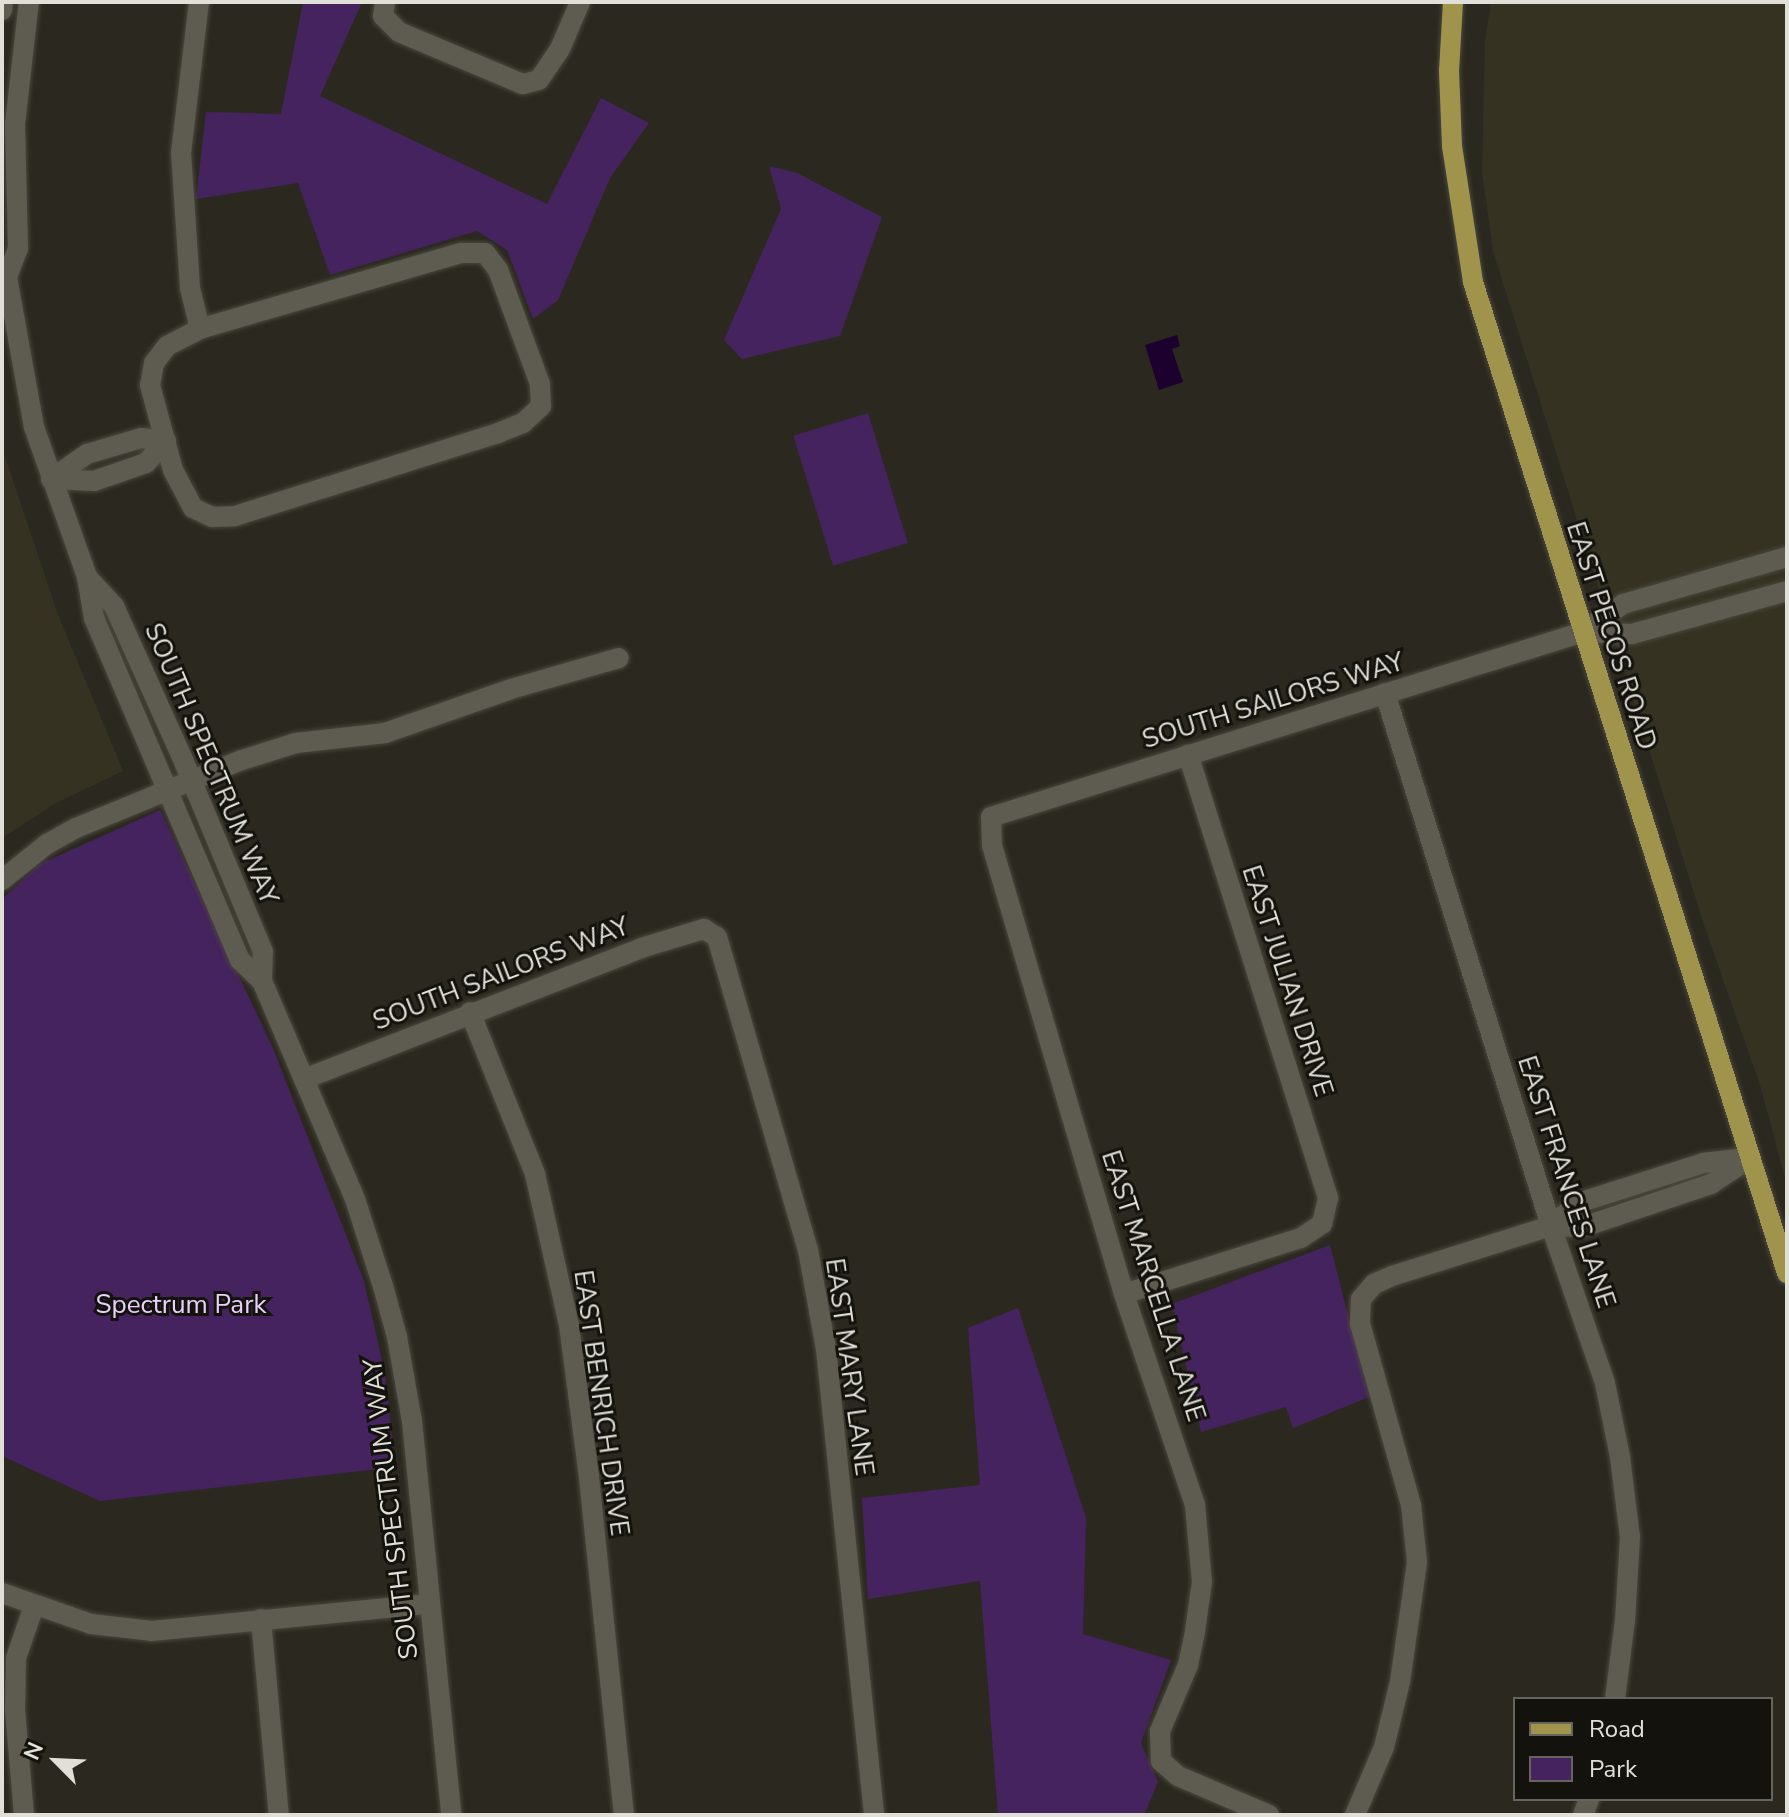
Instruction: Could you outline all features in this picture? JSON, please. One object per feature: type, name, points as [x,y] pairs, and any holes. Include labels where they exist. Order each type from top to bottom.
[{"type":"main road","name":"EAST PECOS ROAD","points":[[1453,2],[1449,111],[1455,183],[1466,251],[1483,320],[1787,1273]]},
{"type":"street","points":[[2,10],[3,2]]},
{"type":"street","name":"SOUTH SPECTRUM WAY","points":[[29,2],[12,68],[18,249],[4,272],[26,394],[51,479],[87,577],[94,618],[178,784],[240,960],[262,981],[355,1199],[397,1337],[412,1421],[451,1815]]},
{"type":"street","points":[[199,2],[181,152],[190,288],[200,329]]},
{"type":"street","points":[[384,9],[399,32],[523,84],[539,80],[560,49],[580,2]]},
{"type":"street","points":[[461,253],[485,253],[498,270],[540,384],[541,406],[523,423],[498,433],[235,516],[212,517],[193,508],[182,492],[150,385],[154,363],[167,346],[200,329],[461,253]]},
{"type":"street","points":[[51,479],[94,481],[146,463],[166,441]]},
{"type":"street","points":[[1583,632],[1623,604],[1787,557]]},
{"type":"street","points":[[1583,632],[1632,634],[1787,591]]},
{"type":"street","name":"SOUTH SAILORS WAY","points":[[991,829],[991,817],[1583,632]]},
{"type":"street","points":[[2,880],[47,844],[76,828],[178,784],[296,743],[385,733],[511,689],[619,658]]},
{"type":"street","name":"EAST FRANCES LANE","points":[[1385,693],[1551,1226],[1605,1383],[1620,1457],[1630,1537],[1625,1620],[1615,1697]]},
{"type":"street","name":"EAST JULIAN DRIVE","points":[[1124,1294],[1301,1238],[1322,1224],[1328,1198],[1188,755]]},
{"type":"street","name":"EAST MARCELLA LANE","points":[[991,829],[992,845],[1124,1294],[1185,1469],[1201,1545],[1202,1582],[1195,1631],[1188,1665],[1160,1731],[1161,1761],[1178,1776],[1269,1815]]},
{"type":"street","name":"SOUTH SAILORS WAY","points":[[304,1079],[641,948],[704,929],[717,937]]},
{"type":"street","name":"EAST MARY LANE","points":[[717,937],[808,1250],[826,1349],[874,1815]]},
{"type":"street","name":"EAST BENRICH DRIVE","points":[[470,1012],[535,1174],[569,1325],[589,1477],[624,1815]]},
{"type":"street","points":[[1355,1815],[1384,1747],[1400,1682],[1417,1562],[1411,1505],[1360,1324],[1361,1299],[1374,1284],[1551,1226],[1578,1203],[1703,1163],[1750,1158]]},
{"type":"street","points":[[2,1593],[91,1624],[152,1631],[429,1604]]},
{"type":"street","points":[[24,1815],[15,1710],[16,1658],[34,1606]]},
{"type":"street","points":[[261,1619],[279,1815]]},
{"type":"shaded area","points":[[1491,2],[1787,2],[1787,1185],[1760,1085],[1703,922],[1493,251],[1482,171],[1485,42]]},
{"type":"shaded area","points":[[1177,335],[1180,346],[1172,349],[1183,382],[1159,390],[1145,345]]},
{"type":"shaded area","points":[[2,447],[57,612],[123,771],[56,803],[2,838]]},
{"type":"green space","points":[[303,2],[362,2],[320,96],[547,204],[601,98],[649,123],[610,178],[558,300],[533,319],[507,250],[477,231],[330,275],[298,183],[196,199],[206,112],[281,114]]},
{"type":"green space","points":[[769,166],[797,173],[882,217],[840,336],[742,359],[724,340],[781,209]]},
{"type":"green space","points":[[868,413],[908,543],[833,566],[793,436]]},
{"type":"green space","name":"Spectrum Park","points":[[160,810],[272,1046],[364,1281],[385,1374],[395,1467],[100,1501],[2,1456],[2,899],[40,864]]},
{"type":"green space","points":[[1330,1245],[1369,1397],[1293,1428],[1286,1407],[1201,1432],[1172,1304]]},
{"type":"green space","points":[[1018,1308],[1086,1518],[1083,1634],[1171,1660],[1141,1743],[1158,1782],[1144,1815],[998,1815],[980,1581],[868,1599],[862,1498],[980,1485],[968,1328]]}]
